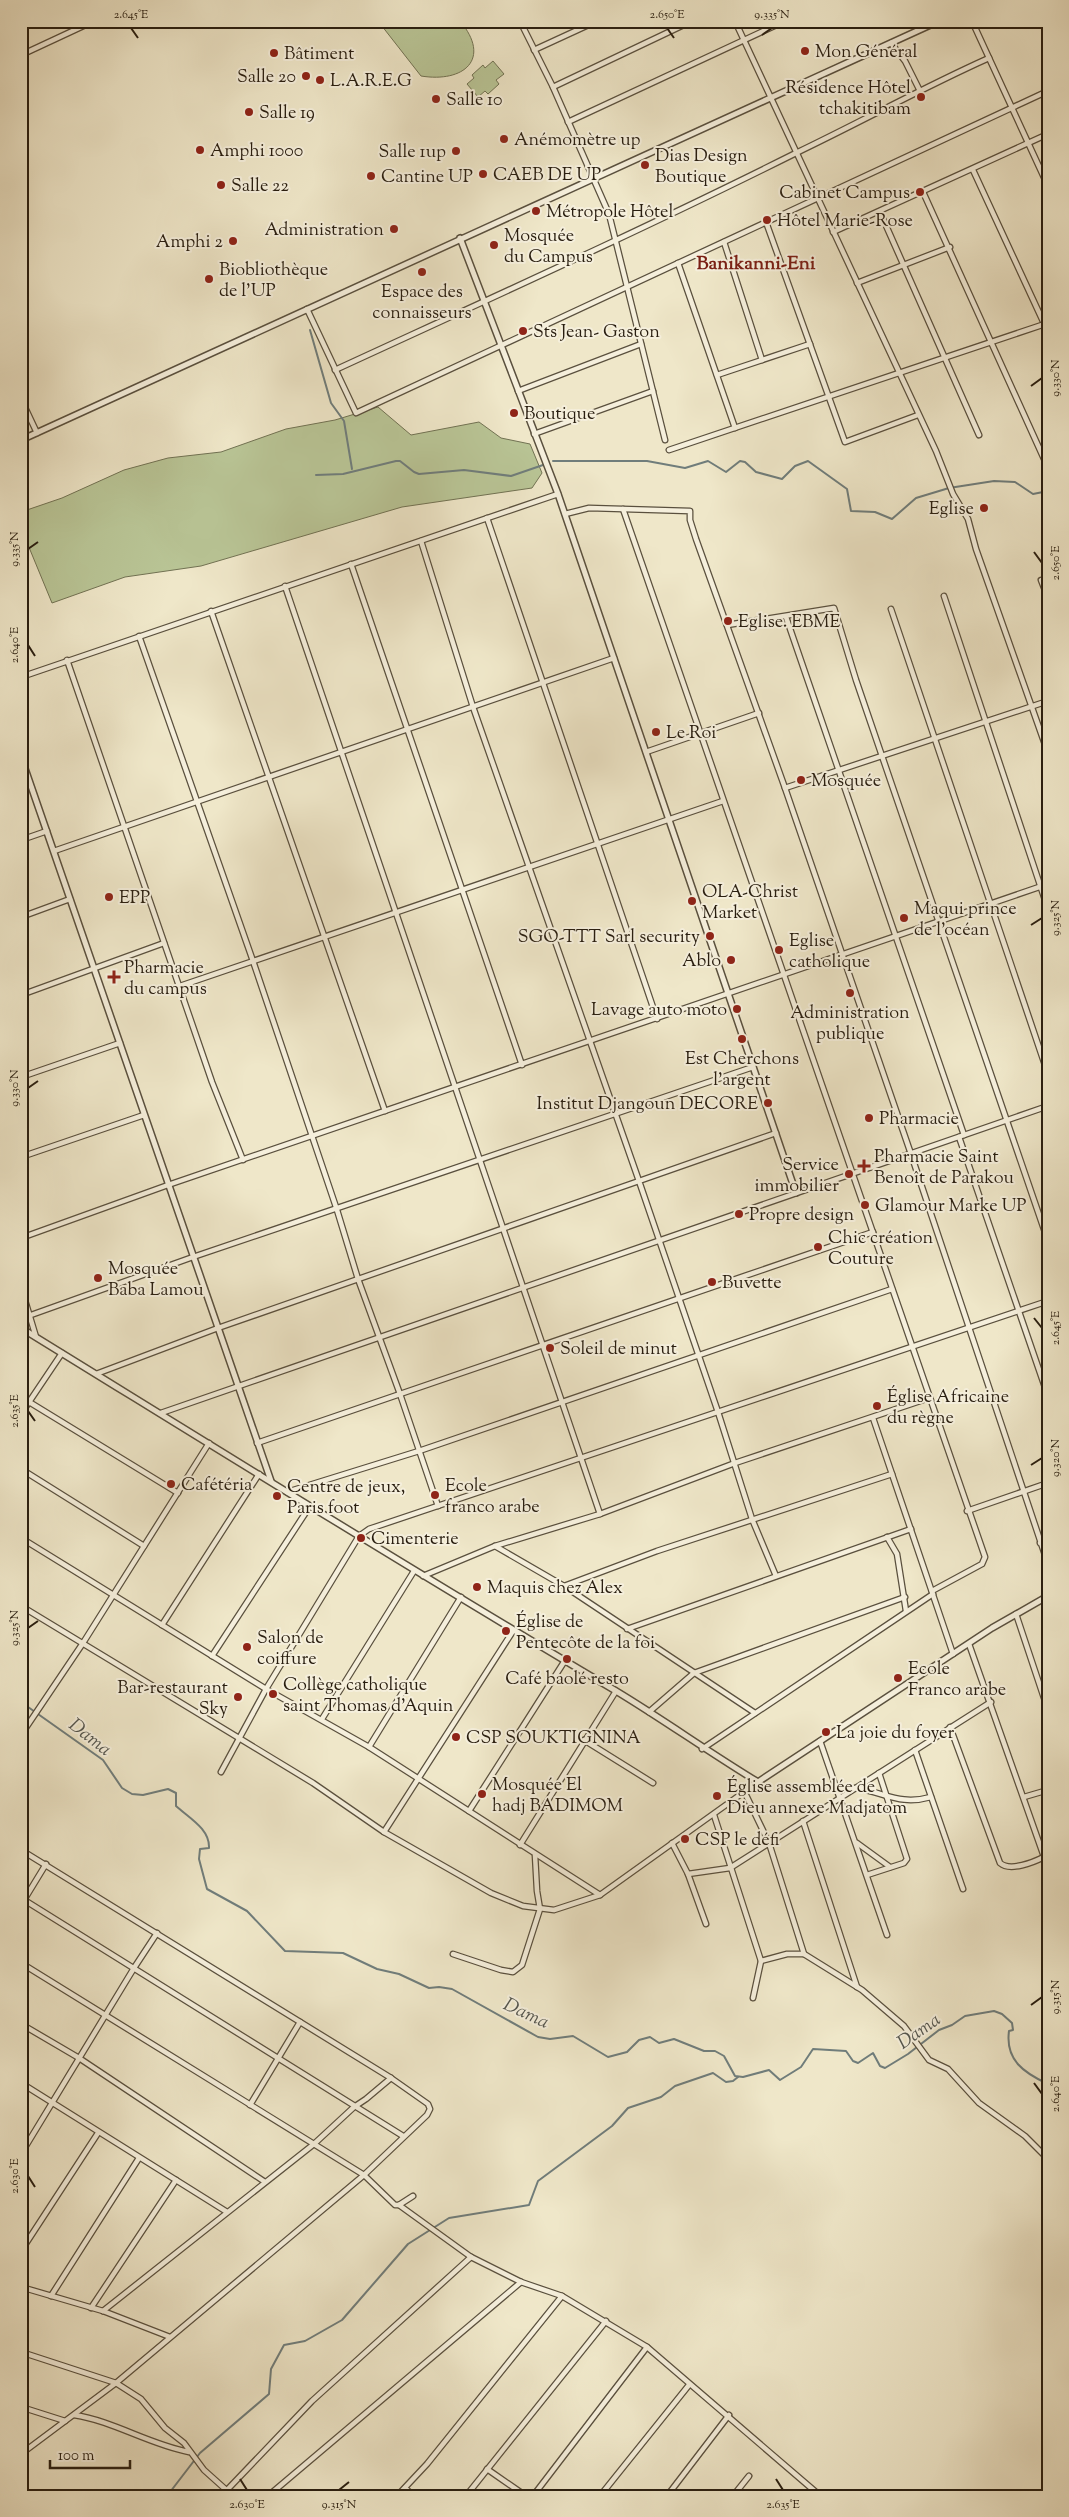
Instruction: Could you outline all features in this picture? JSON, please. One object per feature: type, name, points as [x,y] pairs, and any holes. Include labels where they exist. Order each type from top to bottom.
[{"type":"street","points":[[21,55],[94,21]]},
{"type":"street","points":[[520,21],[553,86],[609,214],[665,440]]},
{"type":"street","points":[[534,50],[597,21]]},
{"type":"street","points":[[553,86],[692,21]]},
{"type":"street","points":[[735,21],[953,494],[968,519],[976,549],[1048,753]]},
{"type":"street","points":[[568,122],[785,21]]},
{"type":"street","points":[[21,440],[771,96],[939,21]]},
{"type":"street","points":[[972,21],[1027,144],[1048,186]]},
{"type":"street","points":[[891,43],[905,61],[919,89]]},
{"type":"street","points":[[335,370],[615,240],[797,153],[919,89],[989,58]]},
{"type":"street","points":[[307,309],[356,413],[1048,91]]},
{"type":"street","points":[[833,232],[973,170],[1048,134]]},
{"type":"street","points":[[973,170],[1046,324],[1048,332]]},
{"type":"street","points":[[924,192],[1045,461]]},
{"type":"street","points":[[880,212],[980,435]]},
{"type":"street","points":[[766,222],[845,442],[918,415]]},
{"type":"street","points":[[460,238],[558,494],[796,1194]]},
{"type":"street","points":[[724,242],[762,360]]},
{"type":"street","points":[[857,283],[950,248]]},
{"type":"street","points":[[678,263],[736,428]]},
{"type":"street","points":[[669,450],[1046,324]]},
{"type":"street","points":[[518,391],[641,344]]},
{"type":"street","points":[[717,375],[810,344]]},
{"type":"street","points":[[534,434],[653,391]]},
{"type":"street","points":[[21,399],[37,432]]},
{"type":"street","points":[[21,677],[558,494]]},
{"type":"street","points":[[565,514],[589,508],[690,511],[693,529],[759,713],[911,1154],[1022,1491],[1048,1564]]},
{"type":"street","points":[[624,509],[984,1561],[982,1564],[932,1593],[702,1748]]},
{"type":"street","points":[[487,518],[657,1019]]},
{"type":"street","points":[[421,541],[473,707],[660,1241],[735,1462],[752,1519],[776,1576]]},
{"type":"street","points":[[350,564],[522,1065]]},
{"type":"street","points":[[1042,580],[1048,598]]},
{"type":"street","points":[[285,586],[600,1514]]},
{"type":"street","points":[[944,596],[984,722],[1048,909]]},
{"type":"street","points":[[727,625],[834,608],[859,688],[884,756],[1048,1241]]},
{"type":"street","points":[[891,609],[1048,1074]]},
{"type":"street","points":[[211,611],[385,1111]]},
{"type":"street","points":[[786,617],[896,935],[1048,1396]]},
{"type":"street","points":[[139,636],[253,961],[337,1210],[358,1280],[400,1394],[438,1506]]},
{"type":"street","points":[[54,851],[614,658]]},
{"type":"street","points":[[67,660],[126,826],[212,1082],[243,1160]]},
{"type":"street","points":[[785,788],[1048,701]]},
{"type":"street","points":[[646,752],[759,713]]},
{"type":"street","points":[[21,758],[271,1481]]},
{"type":"street","points":[[180,986],[723,801]]},
{"type":"street","points":[[21,840],[47,830]]},
{"type":"street","points":[[21,1238],[168,1185],[1048,884]]},
{"type":"street","points":[[21,917],[70,899]]},
{"type":"street","points":[[21,995],[164,943]]},
{"type":"street","points":[[21,1077],[120,1043]]},
{"type":"street","points":[[31,1315],[193,1257],[337,1210],[753,1067]]},
{"type":"street","points":[[161,1413],[1048,1106]]},
{"type":"street","points":[[21,1157],[144,1115]]},
{"type":"street","points":[[96,1374],[218,1328],[776,1133]]},
{"type":"street","points":[[257,1443],[872,1232]]},
{"type":"street","points":[[21,1287],[31,1315],[36,1337]]},
{"type":"street","points":[[287,1492],[419,1451],[892,1288]]},
{"type":"street","points":[[221,1772],[266,1689],[359,1536],[369,1530],[1048,1301]]},
{"type":"street","points":[[21,1328],[414,1571],[461,1597],[564,1662],[616,1691],[702,1748],[758,1782]]},
{"type":"street","points":[[21,1414],[62,1353]]},
{"type":"street","points":[[21,1397],[178,1493]]},
{"type":"street","points":[[423,1576],[495,1546],[600,1514],[735,1462],[929,1398]]},
{"type":"street","points":[[873,1418],[953,1654]]},
{"type":"street","points":[[21,1735],[83,1643],[112,1594],[209,1443]]},
{"type":"street","points":[[21,1469],[144,1546]]},
{"type":"street","points":[[162,1625],[259,1474]]},
{"type":"street","points":[[564,1586],[752,1519],[892,1474]]},
{"type":"street","points":[[967,1511],[1048,1483]]},
{"type":"street","points":[[212,1656],[310,1506]]},
{"type":"street","points":[[628,1629],[911,1529]]},
{"type":"street","points":[[21,1538],[266,1689],[369,1747],[600,1895]]},
{"type":"street","points":[[887,1538],[897,1554],[906,1611]]},
{"type":"street","points":[[1040,1543],[1048,1540]]},
{"type":"street","points":[[495,1546],[564,1586],[755,1714]]},
{"type":"street","points":[[322,1719],[414,1571]]},
{"type":"street","points":[[648,1712],[694,1673],[905,1596]]},
{"type":"street","points":[[21,1606],[313,1783],[384,1832],[491,1893],[515,1904],[554,1910],[600,1895],[758,1782],[968,1644],[1048,1596]]},
{"type":"street","points":[[369,1747],[461,1597]]},
{"type":"street","points":[[1016,1614],[1048,1710]]},
{"type":"street","points":[[384,1832],[419,1780],[513,1630]]},
{"type":"street","points":[[968,1644],[991,1702],[1048,1868]]},
{"type":"street","points":[[469,1811],[564,1662]]},
{"type":"street","points":[[520,1845],[616,1691]]},
{"type":"street","points":[[688,1874],[730,1868],[991,1702]]},
{"type":"street","points":[[950,1728],[1000,1862],[1006,1866],[1018,1866],[1044,1856]]},
{"type":"street","points":[[584,1740],[653,1783]]},
{"type":"street","points":[[820,1741],[841,1797],[887,1935]]},
{"type":"street","points":[[915,1750],[962,1890]]},
{"type":"street","points":[[867,1875],[904,1863],[907,1859],[879,1773]]},
{"type":"street","points":[[855,1788],[878,1792],[886,1797],[919,1800],[931,1797]]},
{"type":"street","points":[[1024,1797],[1048,1790]]},
{"type":"street","points":[[745,1793],[769,1843],[804,1954]]},
{"type":"street","points":[[714,1815],[762,1962],[753,1998]]},
{"type":"street","points":[[803,1821],[857,1987]]},
{"type":"street","points":[[856,1842],[890,1867]]},
{"type":"street","points":[[672,1843],[688,1874],[706,1924]]},
{"type":"street","points":[[21,1850],[391,2078],[428,2104],[430,2109],[427,2115],[364,2175],[116,2383],[21,2454]]},
{"type":"street","points":[[452,1954],[501,1970],[513,1972],[518,1969],[528,1950],[540,1909],[535,1855]]},
{"type":"street","points":[[21,1906],[23,1899],[46,1864]]},
{"type":"street","points":[[23,1899],[403,2136]]},
{"type":"street","points":[[21,2154],[54,2103],[134,1968],[158,1933]]},
{"type":"street","points":[[762,1962],[787,1954],[804,1954],[857,1987],[904,2026],[929,2060],[948,2069],[980,2103],[1025,2136],[1048,2159]]},
{"type":"street","points":[[21,1963],[364,2175],[389,2201],[399,2205],[471,2257],[521,2282],[562,2296],[647,2347],[817,2493],[814,2496]]},
{"type":"street","points":[[250,2105],[279,2060],[300,2022]]},
{"type":"street","points":[[21,2024],[79,2058],[265,2182]]},
{"type":"street","points":[[103,2312],[314,2144],[354,2107],[391,2078]]},
{"type":"street","points":[[21,2083],[98,2133],[228,2212]]},
{"type":"street","points":[[21,2251],[98,2133]]},
{"type":"street","points":[[51,2296],[139,2158]]},
{"type":"street","points":[[91,2308],[176,2180]]},
{"type":"street","points":[[399,2205],[413,2196]]},
{"type":"street","points":[[227,2490],[312,2401],[471,2257]]},
{"type":"street","points":[[268,2496],[521,2282]]},
{"type":"street","points":[[21,2287],[103,2312],[170,2337]]},
{"type":"street","points":[[397,2496],[562,2296]]},
{"type":"street","points":[[466,2496],[606,2321]]},
{"type":"street","points":[[533,2496],[647,2347]]},
{"type":"street","points":[[21,2352],[116,2383],[141,2399],[165,2428],[184,2443],[188,2452],[204,2470],[233,2496]]},
{"type":"street","points":[[600,2496],[689,2385]]},
{"type":"street","points":[[21,2407],[65,2421]]},
{"type":"street","points":[[74,2415],[99,2420],[164,2447],[188,2452]]},
{"type":"street","points":[[667,2496],[728,2415]]},
{"type":"street","points":[[487,2469],[526,2496]]},
{"type":"street","points":[[733,2496],[749,2476]]},
{"type":"street","points":[[405,2488],[414,2496]]},
{"type":"green space","points":[[378,21],[460,21],[469,35],[473,47],[473,57],[469,65],[461,72],[450,76],[421,76]]},
{"type":"green space","points":[[493,61],[504,74],[496,80],[499,84],[488,94],[485,91],[478,97],[467,84],[474,78],[472,75],[483,65],[485,68]]},
{"type":"green space","points":[[378,407],[411,435],[479,422],[501,438],[530,444],[542,473],[532,488],[402,507],[201,566],[125,577],[52,603],[21,528],[21,512],[62,498],[124,470],[168,458],[221,452],[286,429],[335,420]]},
{"type":"waterway","points":[[310,330],[331,403],[344,421],[352,469]]},
{"type":"waterway","points":[[316,475],[343,474],[396,461],[400,461],[419,474],[464,470],[511,476],[543,465]]},
{"type":"waterway","points":[[553,461],[647,461],[685,468],[708,461],[726,472],[740,461],[745,462],[756,472],[782,479],[795,466],[808,461],[847,489],[851,511],[875,512],[892,519],[916,498],[949,488],[994,481],[1015,482],[1033,494],[1048,491]]},
{"type":"waterway","name":"Dama","points":[[21,1702],[103,1760],[122,1788],[132,1794],[143,1795],[168,1789],[176,1793],[176,1806],[198,1824],[208,1841],[209,1848],[200,1849],[199,1859],[207,1889],[247,1911],[285,1951],[343,1953],[377,1969],[399,1974],[429,1988],[452,1989],[538,2037],[550,2039],[573,2036],[608,2057],[627,2052],[639,2040],[650,2037],[659,2043],[674,2039],[704,2051],[715,2051],[724,2056],[735,2076],[743,2077],[769,2070],[780,2080],[801,2067],[813,2049],[846,2051],[853,2061],[858,2063],[873,2053],[880,2066],[885,2068],[908,2054],[939,2030],[952,2025],[965,2016],[994,2011],[1002,2014],[1012,2023],[1013,2030],[1009,2031],[1009,2041],[1013,2058],[1024,2070],[1048,2084]]},
{"type":"waterway","points":[[167,2496],[200,2453],[269,2394],[271,2369],[284,2345],[305,2341],[342,2320],[408,2244],[449,2218],[529,2205],[538,2181],[612,2126],[628,2108],[661,2097],[675,2086],[713,2073],[726,2082],[733,2081],[738,2077]]},
{"type":"place","name":"Mon Général","points":[[805,51]]},
{"type":"place","name":"Bâtiment","points":[[274,53]]},
{"type":"place","name":"Salle 20","points":[[306,76]]},
{"type":"place","name":"L.A.R.E.G","points":[[320,80]]},
{"type":"place","name":"Résidence Hôtel tchakitibam","points":[[921,97]]},
{"type":"place","name":"Salle 10","points":[[436,99]]},
{"type":"place","name":"Salle 19","points":[[249,112]]},
{"type":"place","name":"Anémomètre up","points":[[504,139]]},
{"type":"place","name":"Amphi 1000","points":[[200,150]]},
{"type":"place","name":"Salle 1up","points":[[456,151]]},
{"type":"place","name":"Dias Design Boutique","points":[[645,165]]},
{"type":"place","name":"CAEB DE UP","points":[[483,174]]},
{"type":"place","name":"Cantine UP","points":[[371,176]]},
{"type":"place","name":"Salle 22","points":[[221,185]]},
{"type":"place","name":"Cabinet Campus","points":[[920,192]]},
{"type":"place","name":"Métropole Hôtel","points":[[536,211]]},
{"type":"place","name":"Hôtel Marie-Rose","points":[[767,220]]},
{"type":"place","name":"Administration","points":[[394,229]]},
{"type":"place","name":"Amphi 2","points":[[233,241]]},
{"type":"place","name":"Mosquée du Campus","points":[[494,245]]},
{"type":"place","name":"Espace des connaisseurs","points":[[422,272]]},
{"type":"place","name":"Biobliothèque de l'UP","points":[[209,279]]},
{"type":"place","name":"Sts Jean- Gaston","points":[[523,331]]},
{"type":"place","name":"Boutique","points":[[514,413]]},
{"type":"place","name":"Eglise","points":[[984,508]]},
{"type":"place","name":"Eglise. EBME","points":[[728,621]]},
{"type":"place","name":"Le Roi","points":[[656,732]]},
{"type":"place","name":"Mosquée","points":[[801,780]]},
{"type":"place","name":"EPP","points":[[109,897]]},
{"type":"place","name":"OLA-Christ Market","points":[[692,901]]},
{"type":"place","name":"Maqui prince de l'océan","points":[[904,918]]},
{"type":"place","name":"SGO-TTT Sarl security","points":[[710,936]]},
{"type":"place","name":"Eglise catholique","points":[[779,950]]},
{"type":"place","name":"Ablo","points":[[731,960]]},
{"type":"place","name":"Pharmacie du campus","points":[[114,977]]},
{"type":"place","name":"Administration publique","points":[[850,993]]},
{"type":"place","name":"Lavage auto moto","points":[[737,1009]]},
{"type":"place","name":"Est Cherchons l'argent","points":[[742,1039]]},
{"type":"place","name":"Institut Djangoun DECORE","points":[[768,1103]]},
{"type":"place","name":"Pharmacie","points":[[869,1118]]},
{"type":"place","name":"Pharmacie Saint Benoît de Parakou","points":[[864,1166]]},
{"type":"place","name":"Service immobilier","points":[[849,1174]]},
{"type":"place","name":"Glamour Marke UP","points":[[865,1205]]},
{"type":"place","name":"Propre design","points":[[739,1214]]},
{"type":"place","name":"Chic création Couture","points":[[818,1247]]},
{"type":"place","name":"Mosquée Baba Lamou","points":[[98,1278]]},
{"type":"place","name":"Buvette","points":[[712,1282]]},
{"type":"place","name":"Soleil de minut","points":[[550,1348]]},
{"type":"place","name":"Église Africaine du règne","points":[[877,1406]]},
{"type":"place","name":"Cafétéria","points":[[171,1484]]},
{"type":"place","name":"Ecole franco arabe","points":[[435,1495]]},
{"type":"place","name":"Centre de jeux, Paris foot","points":[[277,1496]]},
{"type":"place","name":"Cimenterie","points":[[361,1538]]},
{"type":"place","name":"Maquis chez Alex","points":[[477,1587]]},
{"type":"place","name":"Église de Pentecôte de la foi","points":[[506,1631]]},
{"type":"place","name":"Salon de coiffure","points":[[247,1647]]},
{"type":"place","name":"Café baolé resto","points":[[567,1659]]},
{"type":"place","name":"Ecole Franco arabe","points":[[898,1678]]},
{"type":"place","name":"Collège catholique saint Thomas d'Aquin","points":[[273,1694]]},
{"type":"place","name":"Bar-restaurant Sky","points":[[238,1697]]},
{"type":"place","name":"La joie du foyer","points":[[826,1732]]},
{"type":"place","name":"CSP SOUKTIGNINA","points":[[456,1737]]},
{"type":"place","name":"Mosquée El hadj BADIMOM","points":[[482,1794]]},
{"type":"place","name":"Église assemblée de Dieu annexe Madjatom","points":[[717,1796]]},
{"type":"place","name":"CSP le défi","points":[[685,1839]]},
{"type":"district","name":"Banikanni-Eni","points":[[756,262]]}]
